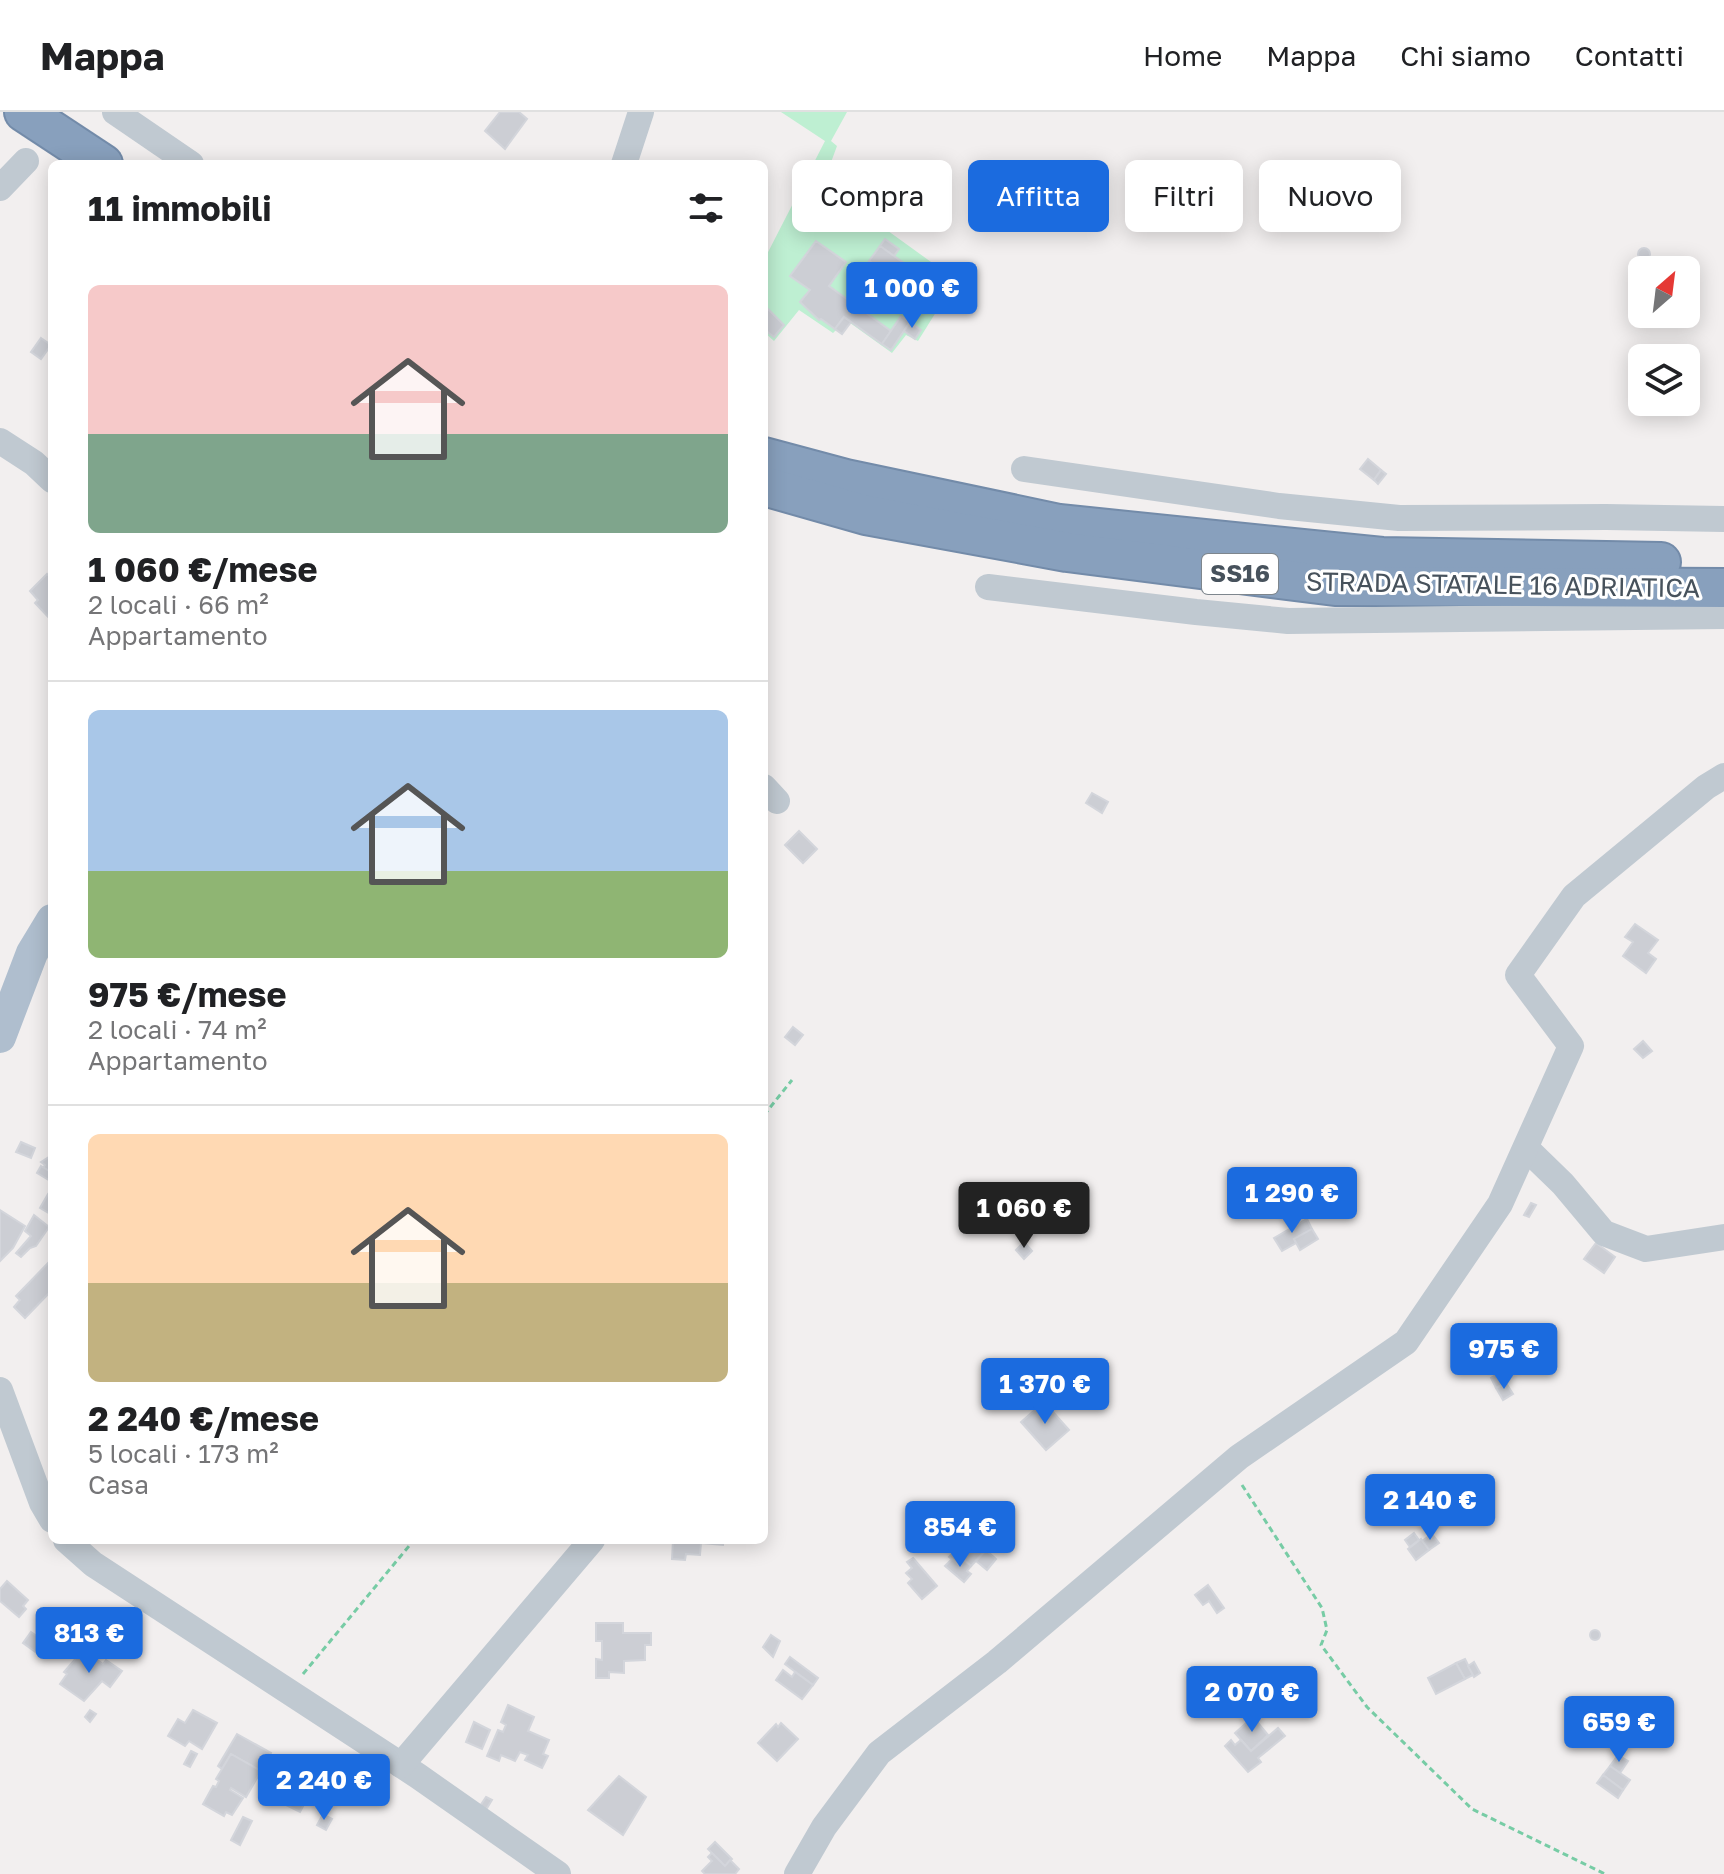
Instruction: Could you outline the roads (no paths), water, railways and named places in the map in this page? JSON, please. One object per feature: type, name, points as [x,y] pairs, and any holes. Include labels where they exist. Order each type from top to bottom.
[{"type":"highway","points":[[24,112],[97,160]]},
{"type":"highway","points":[[0,124],[42,163]]},
{"type":"highway","name":"STRADA STATALE 16 ADRIATICA","points":[[768,458],[846,479],[1059,524],[1382,557],[1724,563]]},
{"type":"highway","name":"STRADA STATALE 16 ADRIATICA","points":[[768,487],[866,515],[1067,552],[1335,586],[1724,588]]},
{"type":"main road","points":[[0,1037],[32,953],[48,927]]},
{"type":"street","points":[[115,112],[185,160]]},
{"type":"street","points":[[625,160],[641,112]]},
{"type":"street","points":[[0,188],[42,163]]},
{"type":"street","points":[[0,441],[48,476]]},
{"type":"street","points":[[1024,469],[1279,506],[1399,518],[1724,519]]},
{"type":"street","points":[[988,587],[1288,621],[1724,616]]},
{"type":"street","points":[[797,1874],[824,1827],[879,1753],[997,1662],[1228,1465],[1406,1342],[1500,1204],[1571,1046],[1518,975],[1574,896],[1706,787],[1724,776]]},
{"type":"street","points":[[1526,1148],[1563,1184],[1604,1233],[1646,1249],[1724,1237]]},
{"type":"street","points":[[0,1390],[48,1513]]},
{"type":"street","points":[[70,1544],[93,1564],[401,1765],[558,1874]]},
{"type":"street","points":[[401,1765],[589,1544]]}]
